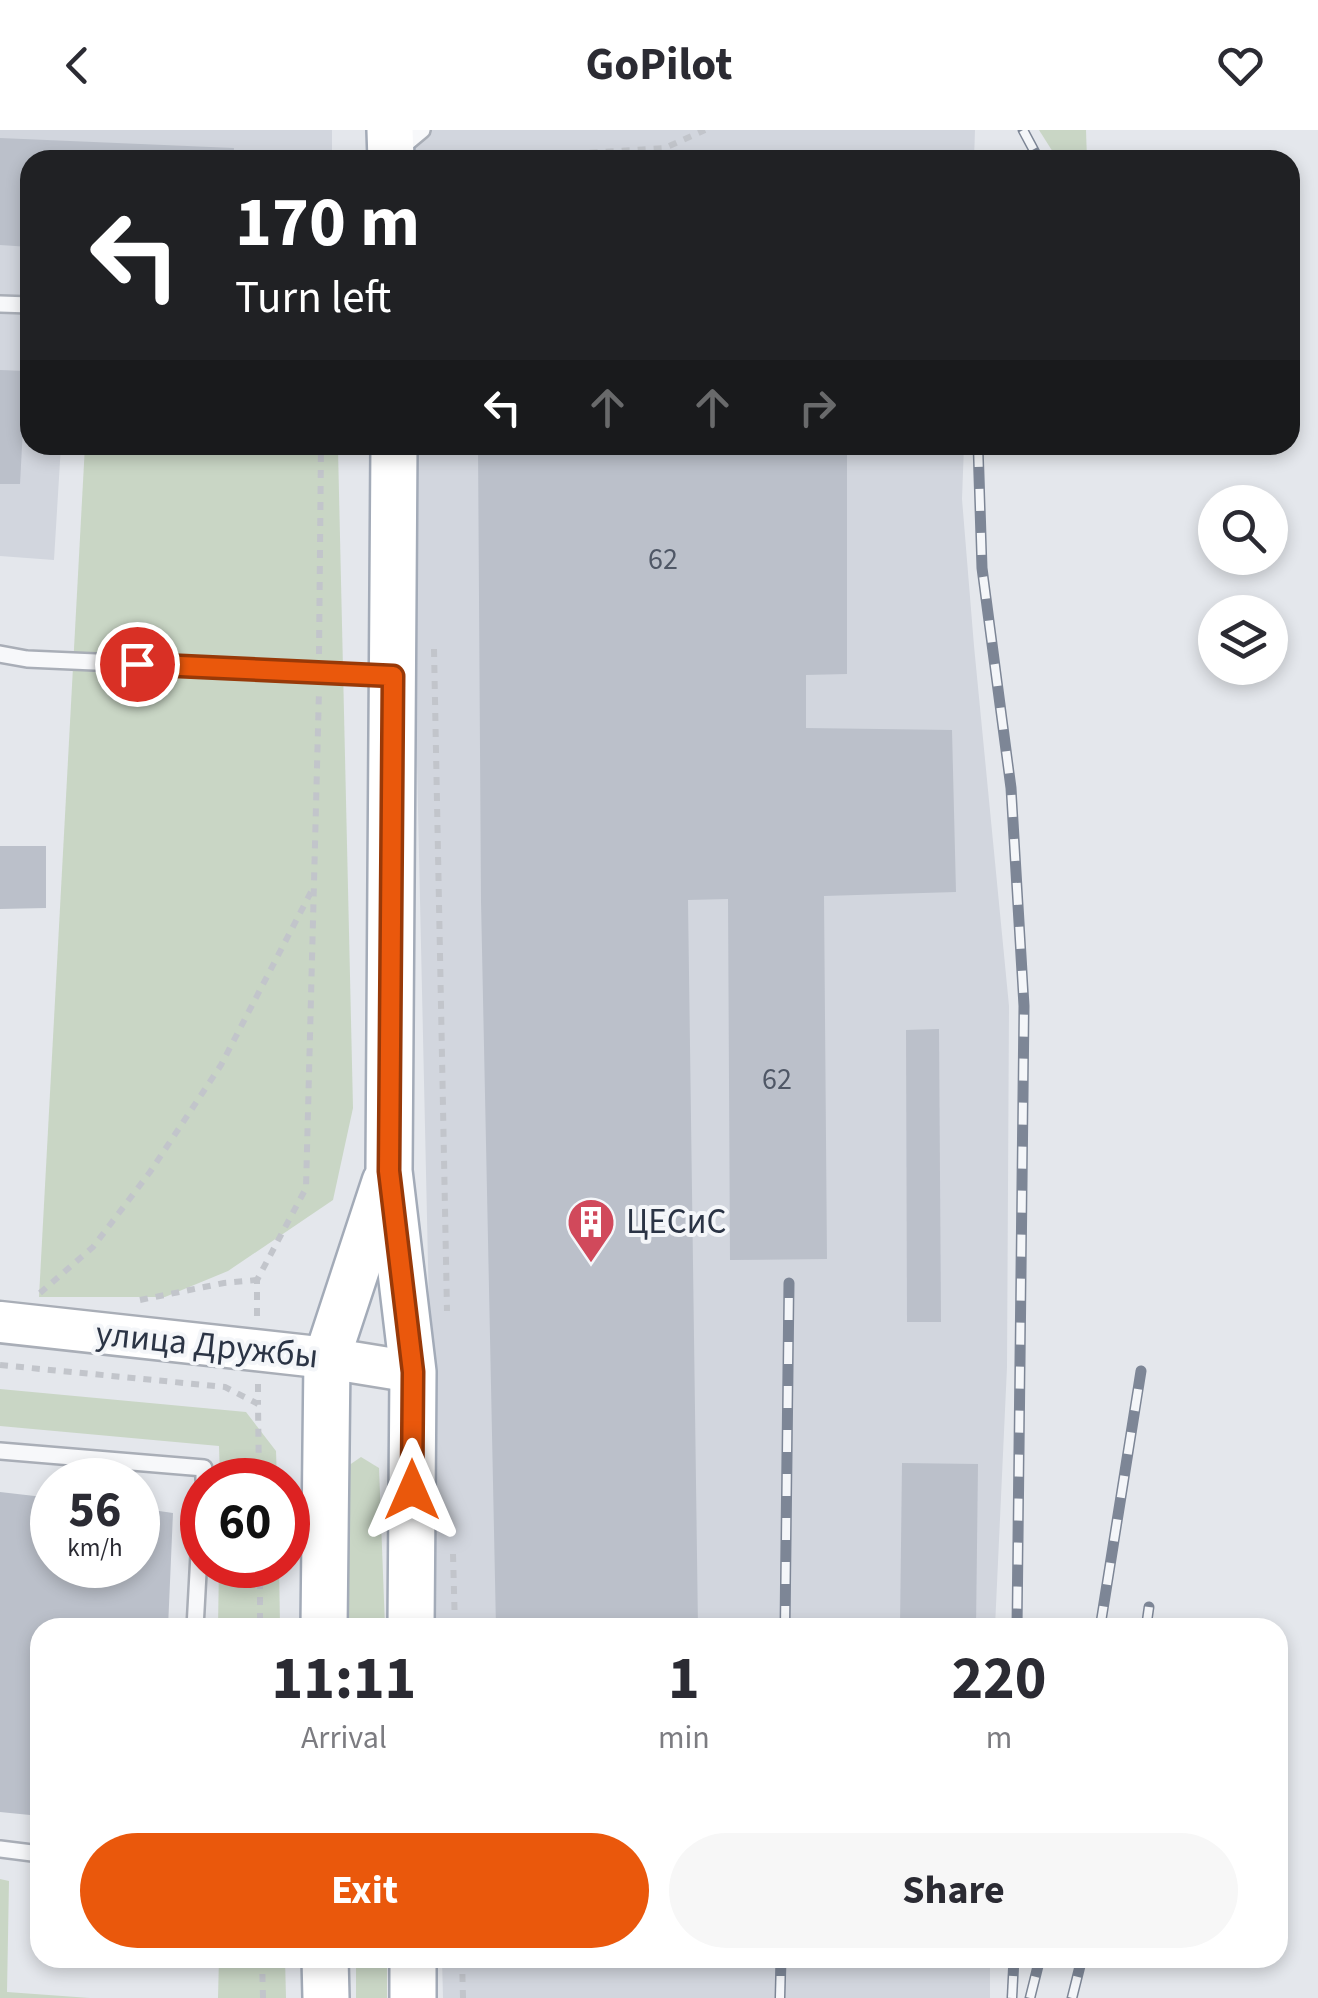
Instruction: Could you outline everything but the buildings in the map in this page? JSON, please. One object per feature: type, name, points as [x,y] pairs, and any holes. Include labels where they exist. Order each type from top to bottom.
[{"type":"main road","points":[[394,455],[389,1171],[413,1372],[411,1618]]},
{"type":"main road","points":[[324,1618],[327,1358],[389,1171]]},
{"type":"main road","name":"улица Дружбы","points":[[13,1308],[413,1372]]},
{"type":"main road","points":[[325,1968],[326,1998]]},
{"type":"main road","points":[[413,1968],[413,1998]]},
{"type":"lane","points":[[0,654],[27,659],[393,676]]},
{"type":"lane","points":[[0,1451],[180,1466]]},
{"type":"lane","points":[[196,1618],[197,1588]]},
{"type":"lane","points":[[0,1849],[30,1853]]},
{"type":"path","points":[[634,150],[665,148],[706,130]]},
{"type":"path","points":[[135,1302],[224,1282],[257,1280],[306,1188],[321,455]]},
{"type":"path","points":[[434,644],[447,1318]]},
{"type":"path","points":[[13,1308],[38,1295],[93,1247],[150,1172],[221,1066],[314,887]]},
{"type":"path","points":[[38,1295],[58,1298]]},
{"type":"path","points":[[0,1366],[225,1387],[258,1404],[259,1458]]},
{"type":"path","points":[[453,1550],[454,1618]]},
{"type":"path","points":[[260,1588],[260,1618]]},
{"type":"path","points":[[262,1968],[263,1998]]},
{"type":"path","points":[[462,1968],[464,1998]]},
{"type":"shaded area","points":[[0,130],[332,130],[332,150],[20,150],[20,455],[60,455],[54,560],[0,556]]},
{"type":"shaded area","points":[[404,130],[975,130],[974,150],[404,150]]},
{"type":"shaded area","points":[[410,455],[964,455],[962,499],[974,646],[1009,1006],[1007,1367],[995,1618],[436,1618]]},
{"type":"shaded area","points":[[442,1968],[990,1968],[990,1998],[443,1998]]},
{"type":"green space","points":[[1039,130],[1086,130],[1087,150],[1052,150]]},
{"type":"green space","points":[[84,455],[338,455],[353,1108],[333,1200],[228,1271],[165,1297],[39,1297]]},
{"type":"green space","points":[[0,1389],[246,1412],[276,1451],[276,1458],[219,1458],[219,1446],[0,1426]]},
{"type":"green space","points":[[361,1457],[379,1468],[385,1618],[345,1618],[345,1468]]},
{"type":"green space","points":[[219,1588],[279,1588],[280,1618],[218,1618]]},
{"type":"green space","points":[[0,1879],[9,1881],[7,1992],[90,1998],[0,1998]]},
{"type":"green space","points":[[219,1968],[285,1968],[286,1998],[218,1998]]},
{"type":"green space","points":[[356,1968],[387,1968],[387,1998],[356,1998]]},
{"type":"railway","points":[[1023,130],[1034,150]]},
{"type":"railway","points":[[978,455],[982,568],[1011,788],[1024,1006],[1017,1618]]},
{"type":"railway","points":[[785,1618],[789,1283]]},
{"type":"railway","points":[[1102,1618],[1141,1371]]},
{"type":"railway","points":[[1147,1618],[1149,1607]]},
{"type":"railway","points":[[780,1998],[781,1968]]},
{"type":"railway","points":[[1012,1998],[1014,1968]]},
{"type":"railway","points":[[1030,1998],[1038,1968]]},
{"type":"railway","points":[[1072,1998],[1080,1968]]},
{"type":"place","name":"ЦЕСиС","points":[[591,1264]]},
{"type":"route","points":[[137,664],[393,676],[389,1171],[413,1372],[412,1490]]}]
